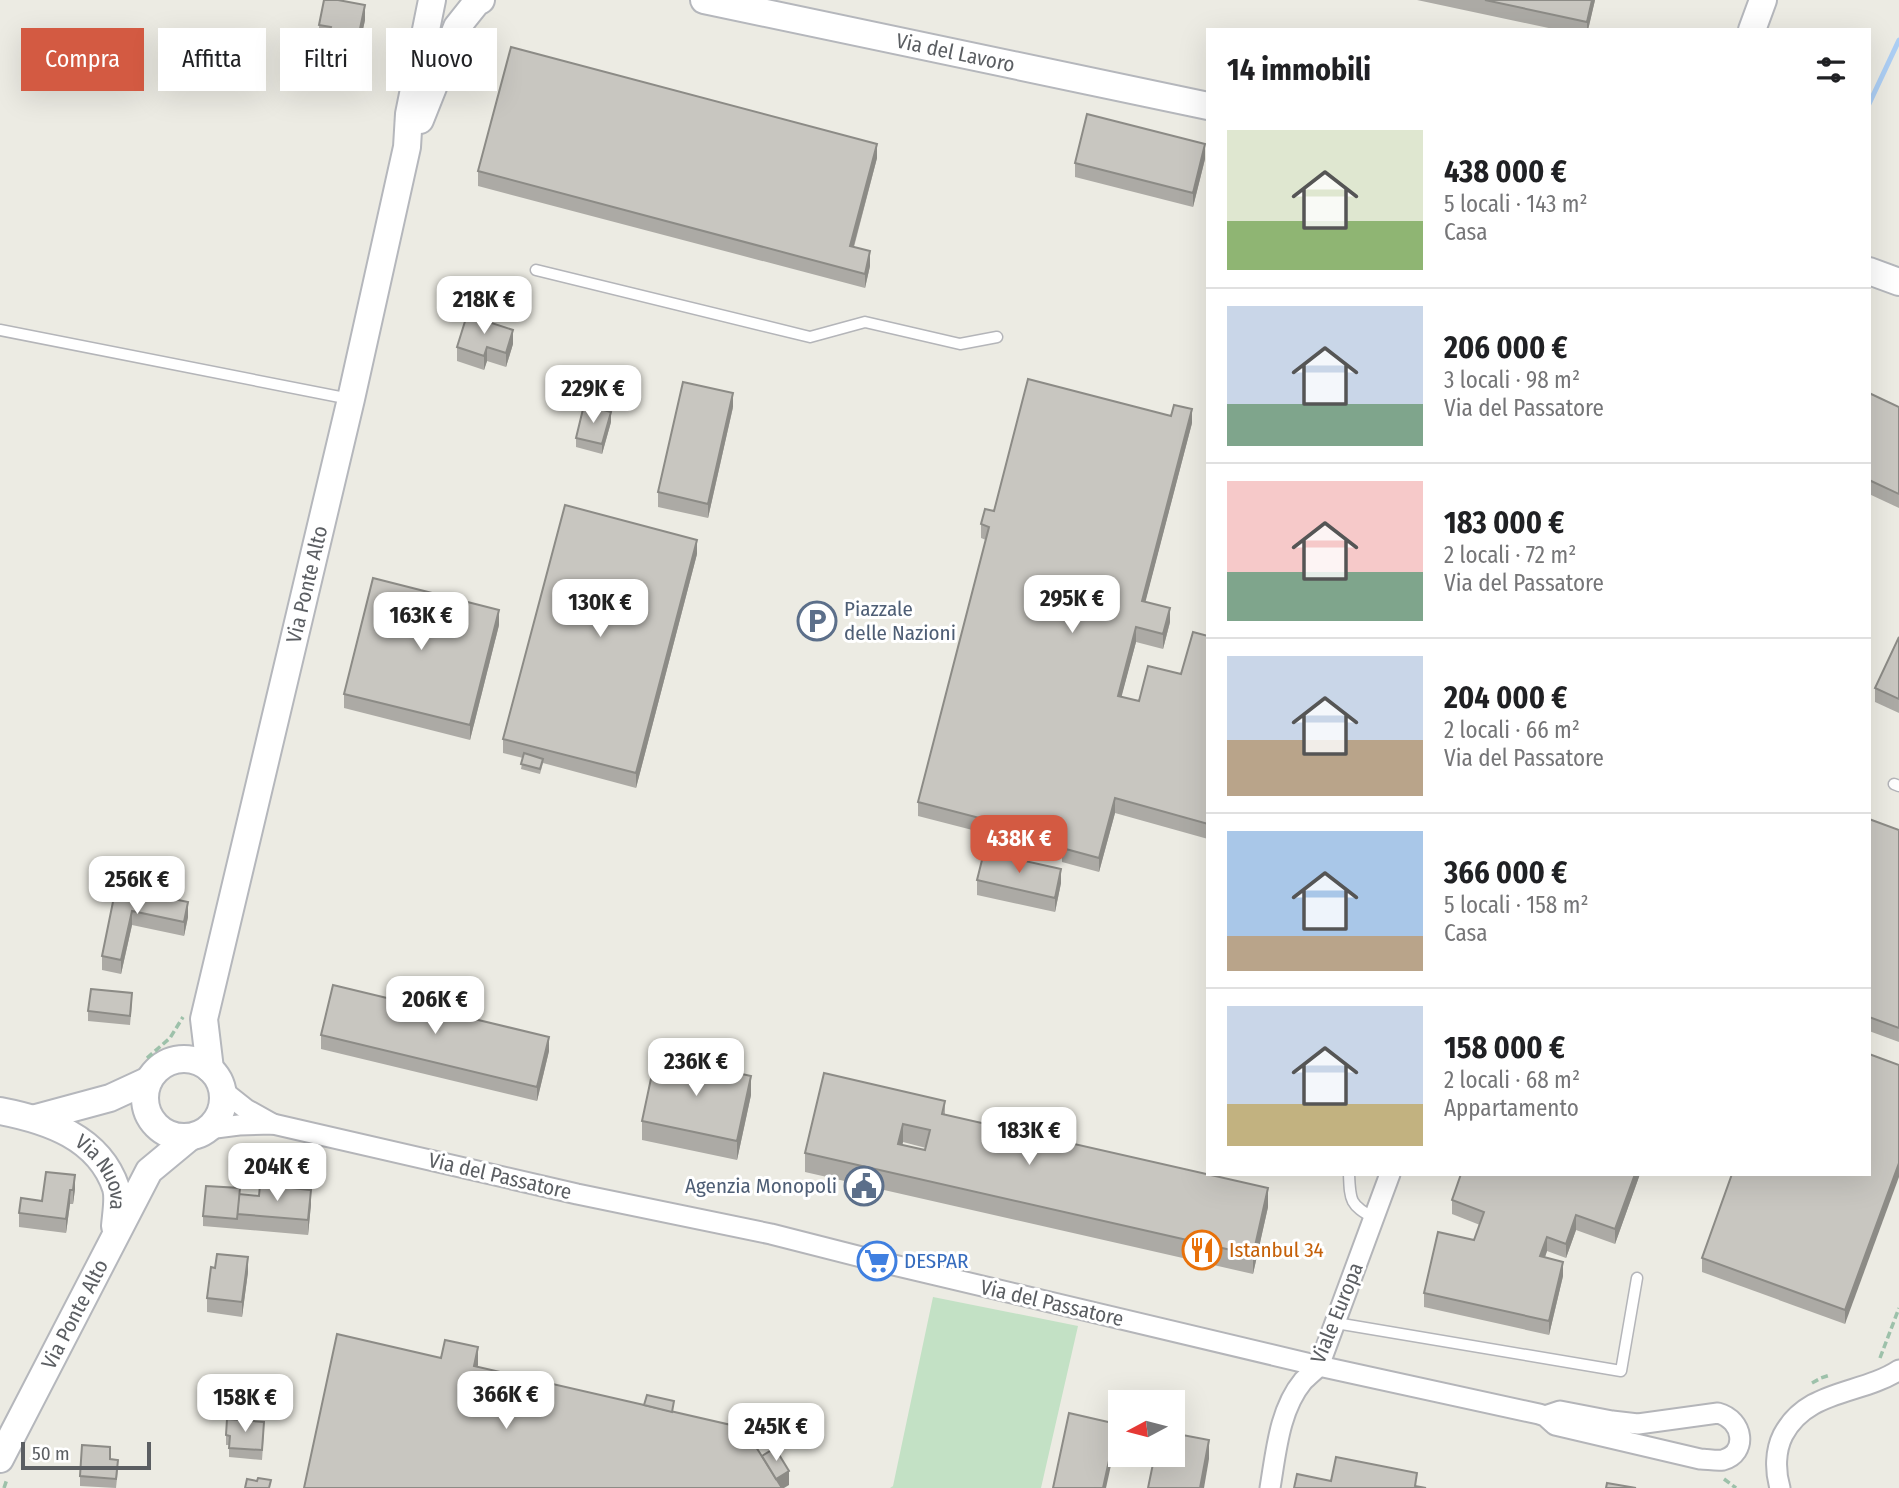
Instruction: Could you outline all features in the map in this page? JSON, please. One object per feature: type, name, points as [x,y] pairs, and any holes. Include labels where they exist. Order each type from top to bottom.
[{"type":"main road","name":"Via Ponte Alto","points":[[149,1171],[151,1120],[145,1099],[145,1072],[153,1074],[164,1065],[177,1060],[194,1018],[351,399],[407,147],[409,114],[432,0]]},
{"type":"main road","name":"Via Ponte Alto","points":[[407,147],[423,115],[457,27],[481,0]]},
{"type":"main road","name":"Via del Lavoro","points":[[704,0],[1206,106]]},
{"type":"main road","points":[[1754,28],[1763,0]]},
{"type":"main road","name":"Via Ponte Alto","points":[[5,1465],[115,1234],[149,1171],[214,1123],[222,1108],[216,1080],[194,1018]]},
{"type":"main road","points":[[177,1060],[195,1061],[216,1080]]},
{"type":"main road","name":"Via Nuova","points":[[47,1122],[110,1098],[145,1072]]},
{"type":"main road","name":"Via Nuova","points":[[0,1111],[47,1122],[86,1145],[105,1166],[117,1190],[115,1234]]},
{"type":"main road","name":"Via Nuova","points":[[47,1122],[119,1112],[151,1120]]},
{"type":"main road","points":[[151,1120],[160,1130],[180,1138],[199,1133]]},
{"type":"street","name":"Via del Passatore","points":[[216,1080],[246,1109],[274,1124]]},
{"type":"street","name":"Via del Passatore","points":[[199,1133],[239,1125],[274,1124],[577,1194],[771,1234],[1319,1366],[1545,1416],[1555,1425],[1700,1459],[1722,1460],[1735,1451],[1740,1435],[1733,1420],[1718,1413],[1638,1424],[1560,1411],[1545,1416]]},
{"type":"street","name":"Viale Europa","points":[[1270,1488],[1285,1415],[1297,1389],[1319,1366],[1389,1176]]},
{"type":"street","points":[[1780,1488],[1777,1472],[1778,1449],[1796,1416],[1818,1401],[1891,1376],[1899,1370]]},
{"type":"lane","points":[[536,270],[810,337],[865,322],[960,344],[997,337]]},
{"type":"lane","points":[[0,330],[351,399]]},
{"type":"lane","points":[[1349,1176],[1353,1202],[1358,1209],[1374,1217]]},
{"type":"lane","points":[[1336,1323],[1621,1371],[1637,1278]]},
{"type":"path","points":[[145,1072],[170,1038],[194,1018]]},
{"type":"path","points":[[4,1488],[5,1465]]},
{"type":"green space","points":[[933,1297],[1078,1326],[1041,1488],[890,1488],[893,1486]]},
{"type":"building","points":[[324,0],[365,5],[360,28],[331,28],[319,25]]},
{"type":"building","points":[[1485,0],[1592,0],[1587,22]]},
{"type":"building","points":[[511,47],[877,144],[850,246],[870,251],[865,274],[478,171]]},
{"type":"building","points":[[1087,114],[1205,144],[1193,193],[1075,163]]},
{"type":"building","points":[[467,315],[513,330],[506,353],[487,347],[484,356],[457,347]]},
{"type":"building","points":[[1028,379],[1171,416],[1174,405],[1192,409],[1142,601],[1170,608],[1163,634],[1136,627],[1118,696],[1139,701],[1148,666],[1181,674],[1193,632],[1206,635],[1206,823],[1115,798],[1099,858],[1062,848],[1064,840],[918,802],[989,527],[981,524],[985,509],[994,511]]},
{"type":"building","points":[[683,382],[733,393],[708,504],[658,492]]},
{"type":"building","points":[[1871,394],[1899,407],[1899,494],[1871,481]]},
{"type":"building","points":[[584,405],[611,412],[602,444],[576,438]]},
{"type":"building","points":[[565,505],[697,540],[636,773],[503,739]]},
{"type":"building","points":[[373,578],[499,610],[470,725],[344,694]]},
{"type":"building","points":[[1899,637],[1899,699],[1875,688]]},
{"type":"building","points":[[524,753],[543,759],[540,769],[521,764]]},
{"type":"building","points":[[1871,820],[1899,830],[1899,1028],[1871,1018]]},
{"type":"building","points":[[984,852],[1061,869],[1055,898],[977,880]]},
{"type":"building","points":[[116,887],[188,902],[184,922],[132,911],[121,960],[102,956]]},
{"type":"building","points":[[333,985],[549,1037],[537,1087],[321,1035]]},
{"type":"building","points":[[91,989],[132,993],[130,1016],[88,1011]]},
{"type":"building","points":[[656,1055],[751,1076],[737,1141],[642,1121]]},
{"type":"building","points":[[1871,1055],[1899,1065],[1899,1163],[1845,1310],[1702,1258],[1731,1176],[1871,1176]]},
{"type":"building","points":[[824,1073],[945,1101],[942,1114],[1268,1188],[1253,1255],[805,1153]],"holes":[[[903,1124],[930,1130],[925,1150],[898,1144]]]},
{"type":"building","points":[[46,1172],[75,1175],[66,1219],[19,1213],[21,1198],[42,1201]]},
{"type":"building","points":[[1460,1176],[1634,1176],[1615,1229],[1576,1215],[1566,1244],[1547,1237],[1540,1256],[1563,1262],[1549,1321],[1424,1293],[1438,1232],[1474,1240],[1484,1212],[1452,1200]]},
{"type":"building","points":[[260,1185],[311,1190],[308,1220],[237,1214],[239,1194],[259,1196]]},
{"type":"building","points":[[206,1186],[240,1188],[237,1219],[203,1216]]},
{"type":"building","points":[[217,1254],[248,1257],[242,1302],[207,1298],[211,1267],[215,1268]]},
{"type":"building","points":[[337,1334],[441,1358],[445,1340],[478,1347],[474,1366],[744,1428],[782,1488],[304,1488]]},
{"type":"building","points":[[647,1395],[674,1401],[672,1412],[644,1405]]},
{"type":"building","points":[[1069,1413],[1108,1422],[1108,1465],[1103,1488],[1053,1488]]},
{"type":"building","points":[[227,1419],[264,1422],[262,1450],[229,1448]]},
{"type":"building","points":[[1185,1435],[1209,1440],[1200,1488],[1148,1488],[1152,1467],[1185,1467]]},
{"type":"building","points":[[82,1445],[110,1447],[110,1459],[118,1460],[116,1479],[80,1476]]},
{"type":"building","points":[[775,1448],[789,1471],[776,1479],[762,1456]]},
{"type":"building","points":[[1336,1457],[1417,1473],[1415,1486],[1426,1488],[1294,1488],[1297,1474],[1331,1481]]},
{"type":"building","points":[[258,1478],[271,1480],[269,1488],[245,1488],[247,1479],[257,1481]]},
{"type":"building","points":[[1607,1483],[1636,1488],[1606,1488]]},
{"type":"waterway","points":[[1871,100],[1899,40]]},
{"type":"place","name":"Piazzale delle Nazioni","points":[[817,621]]},
{"type":"place","name":"Agenzia Monopoli","points":[[864,1186]]},
{"type":"place","name":"Istanbul 34","points":[[1202,1250]]},
{"type":"place","name":"DESPAR","points":[[877,1261]]}]
